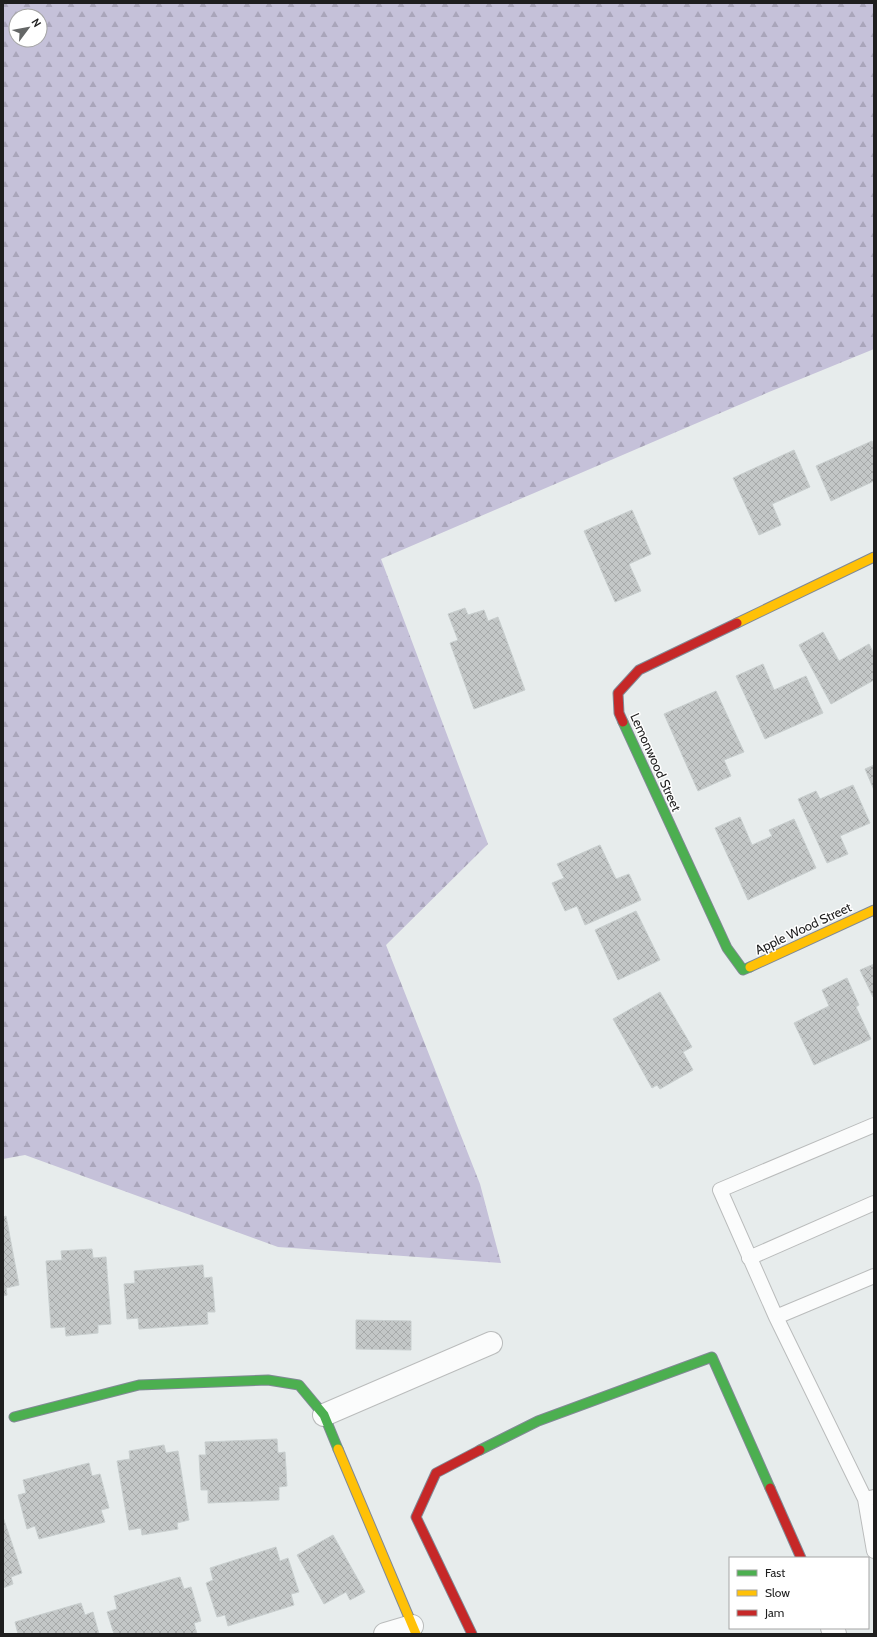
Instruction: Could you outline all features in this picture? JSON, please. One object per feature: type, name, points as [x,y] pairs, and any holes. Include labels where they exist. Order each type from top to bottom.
[{"type":"street","name":"Lemonwood Street","points":[[743,970],[727,948],[619,713],[618,693],[639,670],[874,557]]},
{"type":"street","name":"Apple Wood Street","points":[[743,970],[874,910]]},
{"type":"street","points":[[324,1415],[491,1343]]},
{"type":"street","points":[[472,1634],[416,1517],[436,1473],[538,1421],[712,1357],[801,1557]]},
{"type":"street","points":[[14,1417],[139,1385],[268,1380],[299,1385],[324,1415],[414,1630],[384,1634]]},
{"type":"lane","points":[[874,1125],[720,1190],[776,1317],[870,1498],[874,1551]]},
{"type":"lane","points":[[749,1258],[874,1203]]},
{"type":"lane","points":[[776,1317],[874,1276]]},
{"type":"green space","points":[[3,3],[874,3],[874,349],[769,392],[381,559],[488,844],[386,945],[480,1184],[501,1263],[278,1247],[25,1155],[3,1159]]},
{"type":"building","points":[[872,441],[874,445],[874,481],[831,501],[816,466]]},
{"type":"building","points":[[794,450],[810,487],[772,504],[781,525],[759,535],[733,478]]},
{"type":"building","points":[[632,510],[651,554],[629,564],[641,591],[615,602],[584,531]]},
{"type":"building","points":[[465,608],[468,615],[484,610],[488,621],[498,617],[525,690],[474,709],[450,643],[458,640],[448,614]]},
{"type":"building","points":[[823,632],[839,661],[869,644],[874,654],[874,680],[831,704],[799,645]]},
{"type":"building","points":[[763,664],[774,690],[806,676],[823,713],[765,739],[736,676]]},
{"type":"building","points":[[716,691],[744,752],[724,760],[731,776],[698,791],[664,714]]},
{"type":"building","points":[[874,765],[874,790],[865,769]]},
{"type":"building","points":[[853,785],[870,823],[840,836],[848,854],[827,863],[798,799],[816,791],[820,799]]},
{"type":"building","points":[[740,817],[752,845],[772,836],[769,830],[794,819],[816,868],[748,900],[715,828]]},
{"type":"building","points":[[600,845],[616,879],[629,874],[641,900],[585,925],[577,906],[565,911],[552,883],[564,878],[557,864]]},
{"type":"building","points":[[636,911],[660,960],[618,980],[595,930]]},
{"type":"building","points":[[874,964],[874,996],[873,997],[860,970]]},
{"type":"building","points":[[847,978],[859,1005],[856,1007],[871,1039],[814,1065],[794,1023],[829,1006],[822,990]]},
{"type":"building","points":[[660,992],[692,1047],[683,1052],[693,1070],[660,1089],[657,1085],[652,1088],[613,1019]]},
{"type":"building","points":[[6,1216],[19,1285],[6,1288],[7,1295],[3,1296],[3,1217]]},
{"type":"building","points":[[92,1249],[93,1258],[106,1257],[111,1324],[98,1325],[98,1333],[66,1336],[65,1327],[51,1328],[46,1261],[62,1260],[61,1251]]},
{"type":"building","points":[[203,1265],[204,1278],[212,1277],[215,1312],[207,1312],[208,1324],[139,1329],[138,1318],[127,1319],[124,1284],[135,1283],[134,1271]]},
{"type":"building","points":[[356,1320],[411,1321],[411,1350],[356,1349]]},
{"type":"building","points":[[277,1439],[278,1453],[285,1452],[287,1486],[279,1487],[279,1500],[208,1503],[208,1490],[201,1490],[199,1455],[206,1455],[205,1442]]},
{"type":"building","points":[[164,1445],[166,1453],[178,1451],[189,1520],[177,1523],[178,1529],[142,1535],[141,1528],[129,1530],[117,1461],[130,1459],[129,1451]]},
{"type":"building","points":[[89,1463],[92,1476],[100,1474],[109,1508],[101,1510],[105,1522],[39,1539],[35,1526],[27,1529],[18,1495],[26,1493],[23,1480]]},
{"type":"building","points":[[3,1517],[22,1573],[11,1577],[13,1584],[3,1588]]},
{"type":"building","points":[[333,1535],[365,1592],[350,1600],[346,1592],[324,1604],[297,1555]]},
{"type":"building","points":[[276,1547],[280,1561],[288,1558],[299,1592],[291,1594],[294,1605],[228,1626],[225,1615],[217,1617],[206,1583],[213,1580],[210,1568]]},
{"type":"building","points":[[180,1577],[184,1589],[191,1587],[201,1621],[194,1623],[197,1634],[114,1634],[107,1612],[117,1609],[114,1596]]},
{"type":"building","points":[[81,1603],[85,1615],[93,1612],[99,1634],[18,1634],[15,1622]]},
{"type":"traffic: fast","points":[[623,722],[727,948],[743,970],[750,967]]},
{"type":"traffic: fast","points":[[480,1450],[538,1421],[712,1357],[770,1488]]},
{"type":"traffic: fast","points":[[14,1417],[139,1385],[268,1380],[299,1385],[324,1415],[338,1449]]},
{"type":"traffic: slow","points":[[737,623],[874,557]]},
{"type":"traffic: slow","points":[[750,967],[874,910]]},
{"type":"traffic: slow","points":[[338,1449],[416,1634]]},
{"type":"traffic: jam","points":[[623,722],[619,713],[618,693],[639,670],[737,623]]},
{"type":"traffic: jam","points":[[472,1634],[416,1517],[436,1473],[480,1450]]},
{"type":"traffic: jam","points":[[770,1488],[801,1557]]}]
